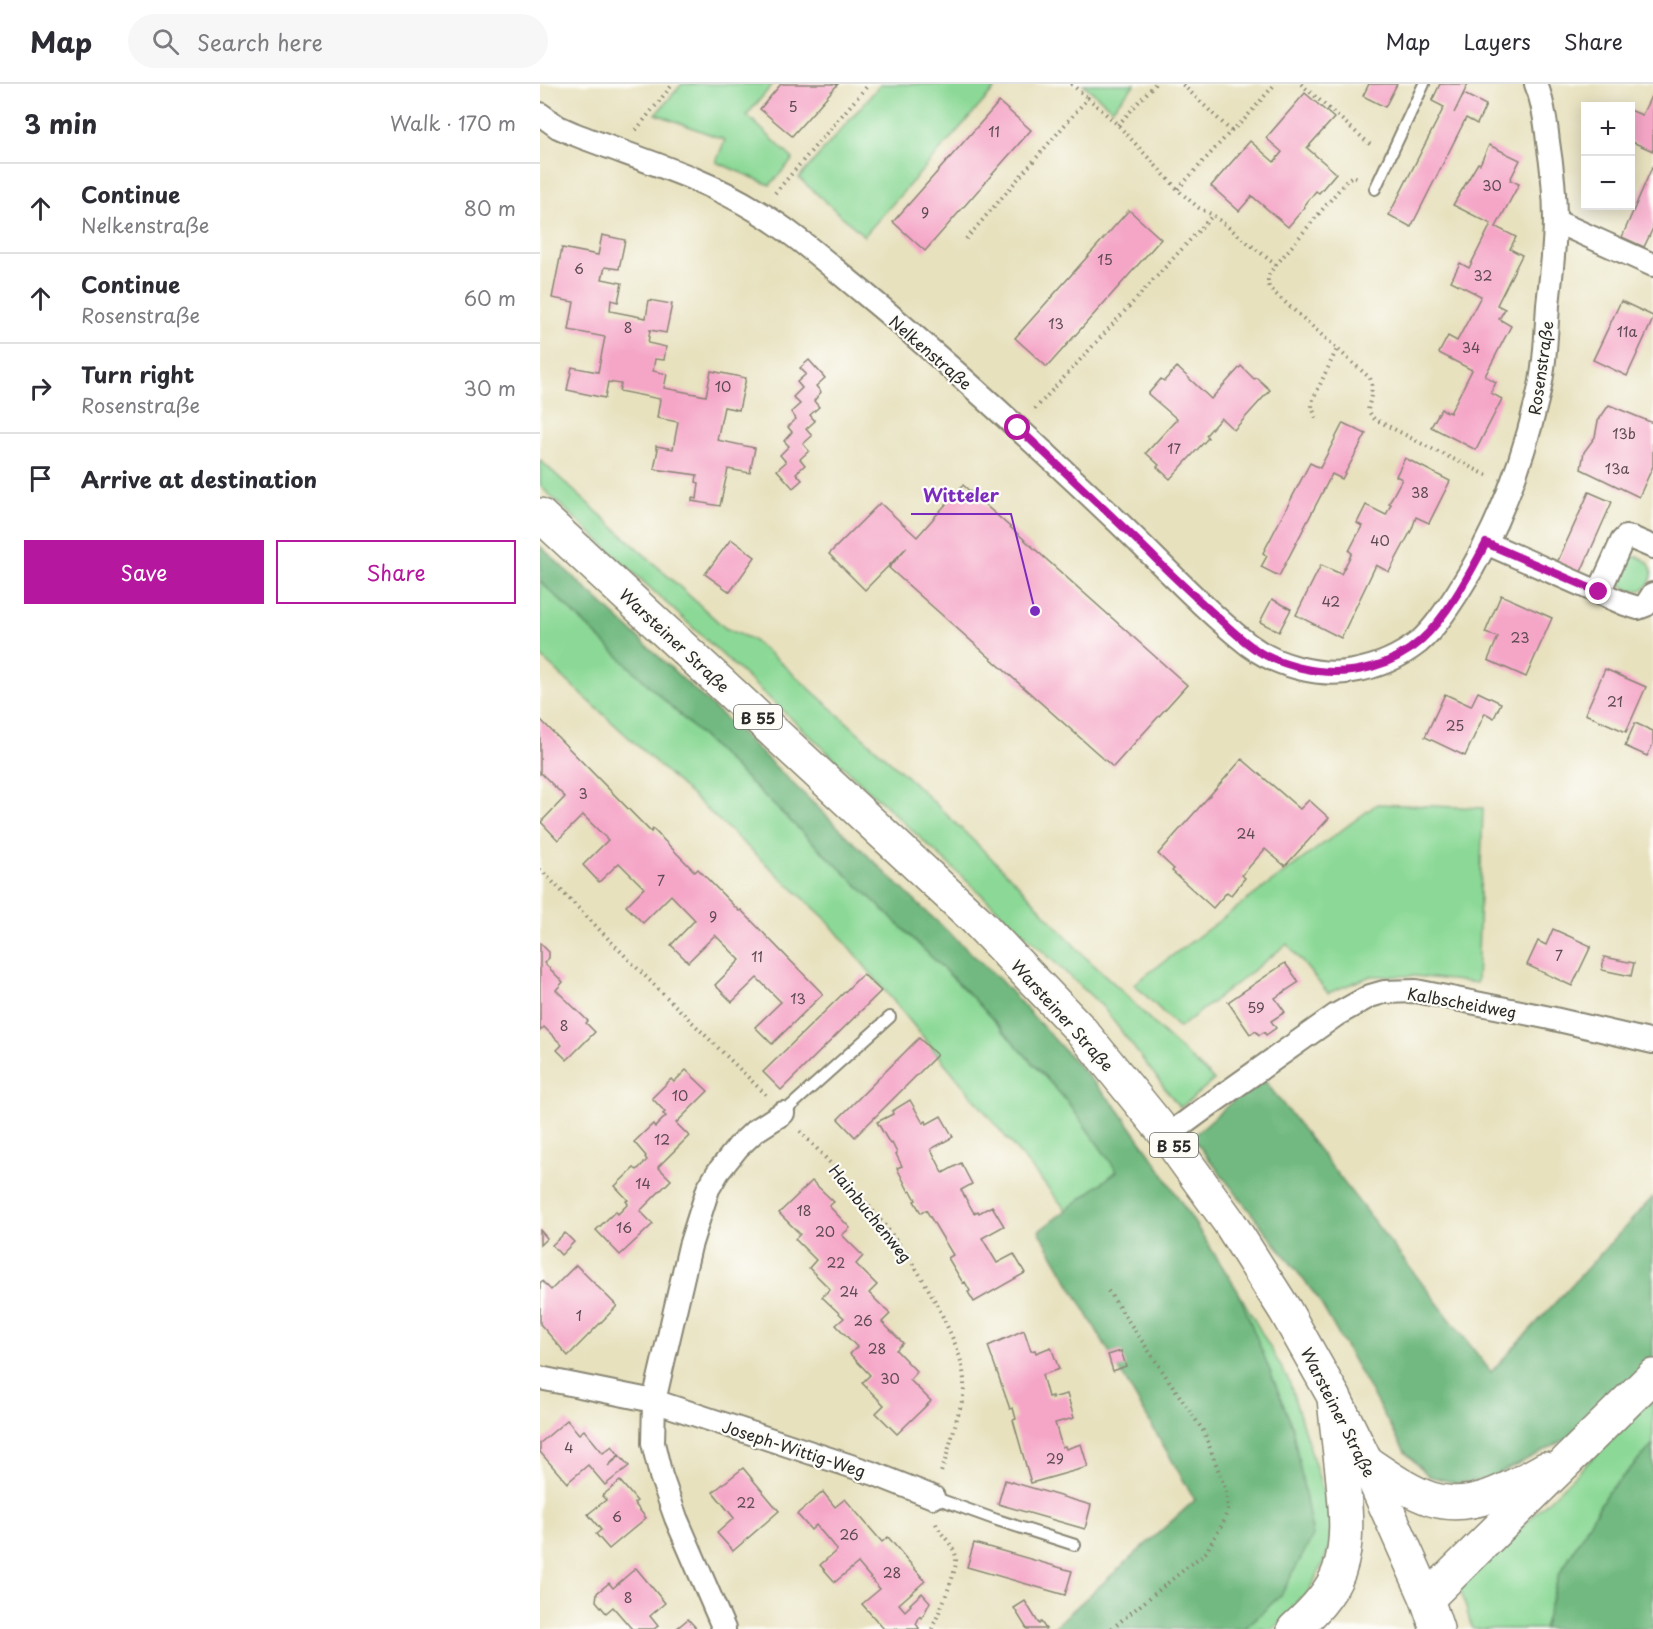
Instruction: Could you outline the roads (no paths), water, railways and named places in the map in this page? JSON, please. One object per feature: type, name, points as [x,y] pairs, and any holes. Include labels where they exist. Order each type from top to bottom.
[{"type":"main road","name":"Warsteiner Straße","points":[[540,515],[976,920],[1080,1029],[1167,1136],[1229,1222],[1285,1310],[1334,1397],[1366,1462],[1432,1614]]},
{"type":"main road","points":[[1432,1614],[1578,1451],[1653,1376]]},
{"type":"main road","points":[[1294,1629],[1308,1617],[1329,1590],[1344,1552],[1345,1503],[1334,1397]]},
{"type":"main road","points":[[1366,1462],[1398,1483],[1429,1498],[1442,1502],[1459,1503],[1491,1496],[1511,1488],[1578,1451]]},
{"type":"street","name":"Rosenstraße","points":[[1276,659],[1308,670],[1343,673],[1391,660],[1420,641],[1438,620],[1470,573],[1512,486],[1538,397],[1555,221],[1547,130],[1536,84]]},
{"type":"street","name":"Nelkenstraße","points":[[540,114],[558,127],[619,152],[693,178],[721,191],[759,211],[805,245],[892,317],[1018,428],[1236,635],[1260,653],[1276,659]]},
{"type":"street","points":[[1555,221],[1653,265]]},
{"type":"street","points":[[1599,592],[1622,541],[1626,537],[1653,547]]},
{"type":"street","points":[[1486,543],[1638,608],[1646,605],[1653,594]]},
{"type":"street","name":"Kalbscheidweg","points":[[1167,1136],[1336,1015],[1358,1002],[1384,992],[1416,991],[1653,1042]]},
{"type":"street","points":[[724,1629],[676,1518],[662,1476],[653,1443],[654,1401],[690,1246],[708,1189],[718,1172],[738,1148],[755,1131],[783,1113]]},
{"type":"street","name":"Joseph-Wittig-Weg","points":[[540,1378],[654,1401],[875,1474],[933,1497]]},
{"type":"lane","points":[[1376,189],[1424,84]]},
{"type":"lane","points":[[783,1113],[890,1017]]},
{"type":"lane","points":[[933,1497],[1075,1545]]},
{"type":"place","name":"Witteler","points":[[1035,611]]}]
